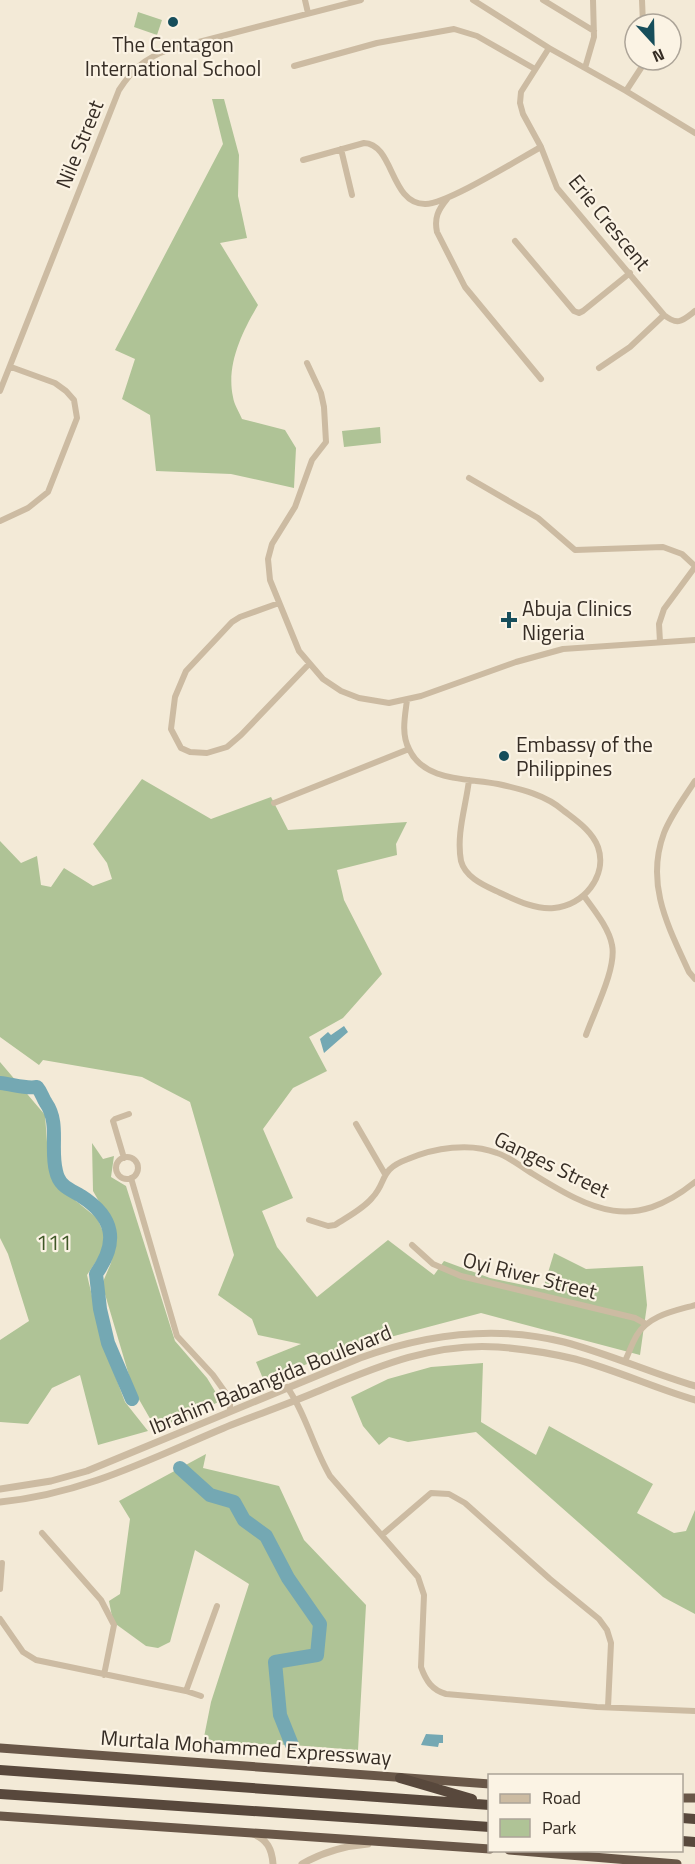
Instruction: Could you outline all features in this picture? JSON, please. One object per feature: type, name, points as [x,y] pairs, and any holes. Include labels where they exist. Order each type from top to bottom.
[{"type":"highway","name":"Murtala Mohammed Expressway","points":[[0,1748],[488,1784]]},
{"type":"highway","name":"Murtala Mohammed Expressway","points":[[0,1770],[488,1804]]},
{"type":"highway","points":[[400,1778],[488,1804]]},
{"type":"highway","points":[[0,1794],[488,1827]]},
{"type":"highway","points":[[0,1816],[488,1849]]},
{"type":"highway","points":[[522,1852],[677,1864]]},
{"type":"street","points":[[305,0],[308,13]]},
{"type":"street","name":"Nile Street","points":[[0,390],[119,90],[128,76],[140,64],[153,56],[361,0]]},
{"type":"street","points":[[473,0],[481,2],[549,48],[695,133]]},
{"type":"street","points":[[543,0],[594,31]]},
{"type":"street","points":[[585,68],[592,47],[594,31],[593,0]]},
{"type":"street","points":[[294,66],[376,44],[454,29],[477,36],[535,69]]},
{"type":"street","name":"Erie Crescent","points":[[549,48],[521,92],[522,114],[541,147],[557,188],[664,315]]},
{"type":"street","points":[[626,91],[638,72]]},
{"type":"street","points":[[303,160],[364,143],[372,143],[379,149],[409,199],[426,205],[448,197],[541,147]]},
{"type":"street","points":[[341,149],[352,195]]},
{"type":"street","points":[[448,197],[436,214],[435,223],[465,287],[541,380]]},
{"type":"street","points":[[515,241],[574,311],[579,313],[630,273]]},
{"type":"street","points":[[599,368],[630,347],[664,315],[672,321],[679,322],[695,311]]},
{"type":"street","points":[[307,363],[321,393],[326,442],[312,460],[295,507],[272,544],[268,559],[270,580],[299,651],[323,679],[341,691],[359,698],[389,703],[407,700],[563,649],[695,640]]},
{"type":"street","points":[[0,521],[28,508],[48,492],[77,418],[74,400],[56,383],[11,367]]},
{"type":"street","points":[[468,478],[538,518],[575,550],[663,547],[682,554],[695,567],[664,609],[659,624],[660,642]]},
{"type":"street","points":[[279,603],[232,622],[186,671],[175,697],[171,719],[171,729],[177,742],[181,748],[190,752],[207,753],[227,747],[309,664]]},
{"type":"street","points":[[407,700],[404,730],[409,749],[425,768],[443,775],[496,784],[533,793],[560,807],[589,832],[598,847],[599,869],[585,896],[578,901],[555,909],[541,908],[491,888],[471,877],[461,861],[460,835],[469,780]]},
{"type":"street","points":[[274,803],[409,749]]},
{"type":"street","points":[[695,781],[674,813],[664,834],[656,873],[658,898],[689,972],[695,979]]},
{"type":"street","points":[[585,896],[609,936],[613,954],[586,1035]]},
{"type":"street","points":[[124,1158],[113,1121],[129,1114]]},
{"type":"street","points":[[309,1220],[328,1226],[335,1225],[372,1198],[385,1173],[356,1124]]},
{"type":"street","name":"Ganges Street","points":[[385,1173],[396,1164],[423,1154],[459,1147],[481,1148],[498,1153],[584,1203],[603,1210],[625,1211],[644,1210],[662,1204],[678,1196],[695,1182]]},
{"type":"street","points":[[124,1158],[132,1158],[138,1167],[136,1174],[131,1178],[124,1178],[117,1172],[117,1165],[124,1158]]},
{"type":"street","points":[[131,1178],[177,1336],[230,1399],[230,1411]]},
{"type":"street","name":"Oyi River Street","points":[[412,1245],[433,1264],[461,1276],[634,1318],[646,1324]]},
{"type":"street","points":[[625,1361],[638,1334],[646,1324],[659,1316],[695,1305]]},
{"type":"street","name":"Ibrahim Babangida Boulevard","points":[[0,1489],[51,1481],[87,1471],[287,1387],[388,1348],[443,1335],[480,1333],[564,1342],[695,1386]]},
{"type":"street","name":"Ibrahim Babangida Boulevard","points":[[0,1502],[33,1498],[116,1475],[231,1425],[391,1362],[452,1348],[497,1347],[574,1359],[695,1400]]},
{"type":"street","points":[[287,1387],[296,1400],[319,1457],[330,1476],[382,1534],[422,1586],[424,1595],[421,1667],[425,1678],[438,1692],[608,1707],[695,1711]]},
{"type":"street","points":[[382,1534],[431,1493],[449,1494],[465,1503],[603,1624],[611,1643],[608,1707]]},
{"type":"street","points":[[42,1533],[101,1600],[114,1625],[104,1675]]},
{"type":"street","points":[[0,1589],[2,1563]]},
{"type":"street","points":[[186,1691],[217,1606]]},
{"type":"street","points":[[0,1618],[23,1652],[36,1660],[201,1696]]},
{"type":"street","points":[[244,1832],[259,1837],[267,1843],[273,1864]]},
{"type":"street","points":[[302,1864],[316,1856],[350,1845],[380,1843]]},
{"type":"green space","points":[[138,12],[162,20],[157,35],[134,27]]},
{"type":"green space","points":[[212,99],[224,99],[239,155],[238,196],[247,238],[220,243],[258,305],[237,349],[231,385],[234,400],[242,419],[285,430],[296,448],[294,488],[231,474],[156,471],[150,415],[122,399],[135,359],[115,350],[223,144]]},
{"type":"green space","points":[[380,427],[381,443],[344,447],[342,431]]},
{"type":"green space","points":[[142,779],[211,819],[271,797],[288,830],[407,822],[396,844],[397,855],[337,870],[344,900],[382,974],[343,1018],[309,1037],[327,1071],[293,1088],[263,1129],[293,1198],[262,1211],[277,1247],[317,1297],[388,1240],[434,1275],[444,1261],[490,1278],[543,1289],[554,1253],[586,1269],[643,1266],[647,1305],[640,1355],[481,1313],[345,1349],[264,1381],[256,1362],[301,1344],[258,1335],[252,1319],[218,1295],[234,1255],[190,1102],[142,1077],[43,1060],[39,1065],[0,1037],[0,841],[21,863],[37,856],[41,885],[51,887],[64,868],[93,886],[112,879],[107,863],[93,844]]},
{"type":"green space","name":"111","points":[[0,1062],[45,1115],[47,1142],[55,1184],[97,1218],[105,1236],[103,1251],[87,1275],[104,1346],[125,1402],[148,1431],[98,1445],[80,1375],[52,1388],[28,1424],[0,1422],[0,1340],[29,1321],[8,1254],[0,1238]]},
{"type":"green space","points":[[92,1143],[103,1159],[114,1156],[111,1177],[126,1186],[175,1341],[207,1378],[221,1401],[156,1429],[133,1389],[102,1284],[111,1263],[116,1231],[93,1191]]},
{"type":"green space","points":[[483,1363],[481,1422],[536,1455],[549,1426],[653,1484],[637,1513],[674,1533],[686,1531],[695,1510],[695,1614],[663,1597],[476,1432],[408,1442],[389,1437],[379,1445],[363,1426],[351,1397],[388,1379],[431,1367]]},
{"type":"green space","points":[[206,1454],[203,1468],[279,1486],[304,1540],[366,1605],[358,1750],[203,1742],[211,1702],[249,1584],[195,1550],[170,1642],[158,1648],[146,1646],[113,1622],[109,1601],[120,1594],[130,1519],[119,1501]]},
{"type":"water","points":[[344,1026],[348,1032],[324,1053],[320,1039],[328,1032],[331,1035]]},
{"type":"water","points":[[426,1734],[443,1735],[443,1743],[439,1743],[438,1747],[421,1745]]},
{"type":"waterway","points":[[0,1083],[37,1087],[53,1119],[54,1162],[59,1180],[92,1204],[106,1221],[110,1231],[110,1241],[108,1251],[96,1274],[100,1309],[108,1343],[132,1399]]},
{"type":"waterway","points":[[180,1468],[210,1495],[234,1502],[244,1520],[266,1536],[288,1578],[320,1624],[317,1655],[275,1662],[280,1715],[292,1745]]},
{"type":"place","name":"The Centagon International School","points":[[173,22]]},
{"type":"place","name":"Abuja Clinics Nigeria","points":[[509,620]]},
{"type":"place","name":"Embassy of the Philippines","points":[[504,756]]}]
